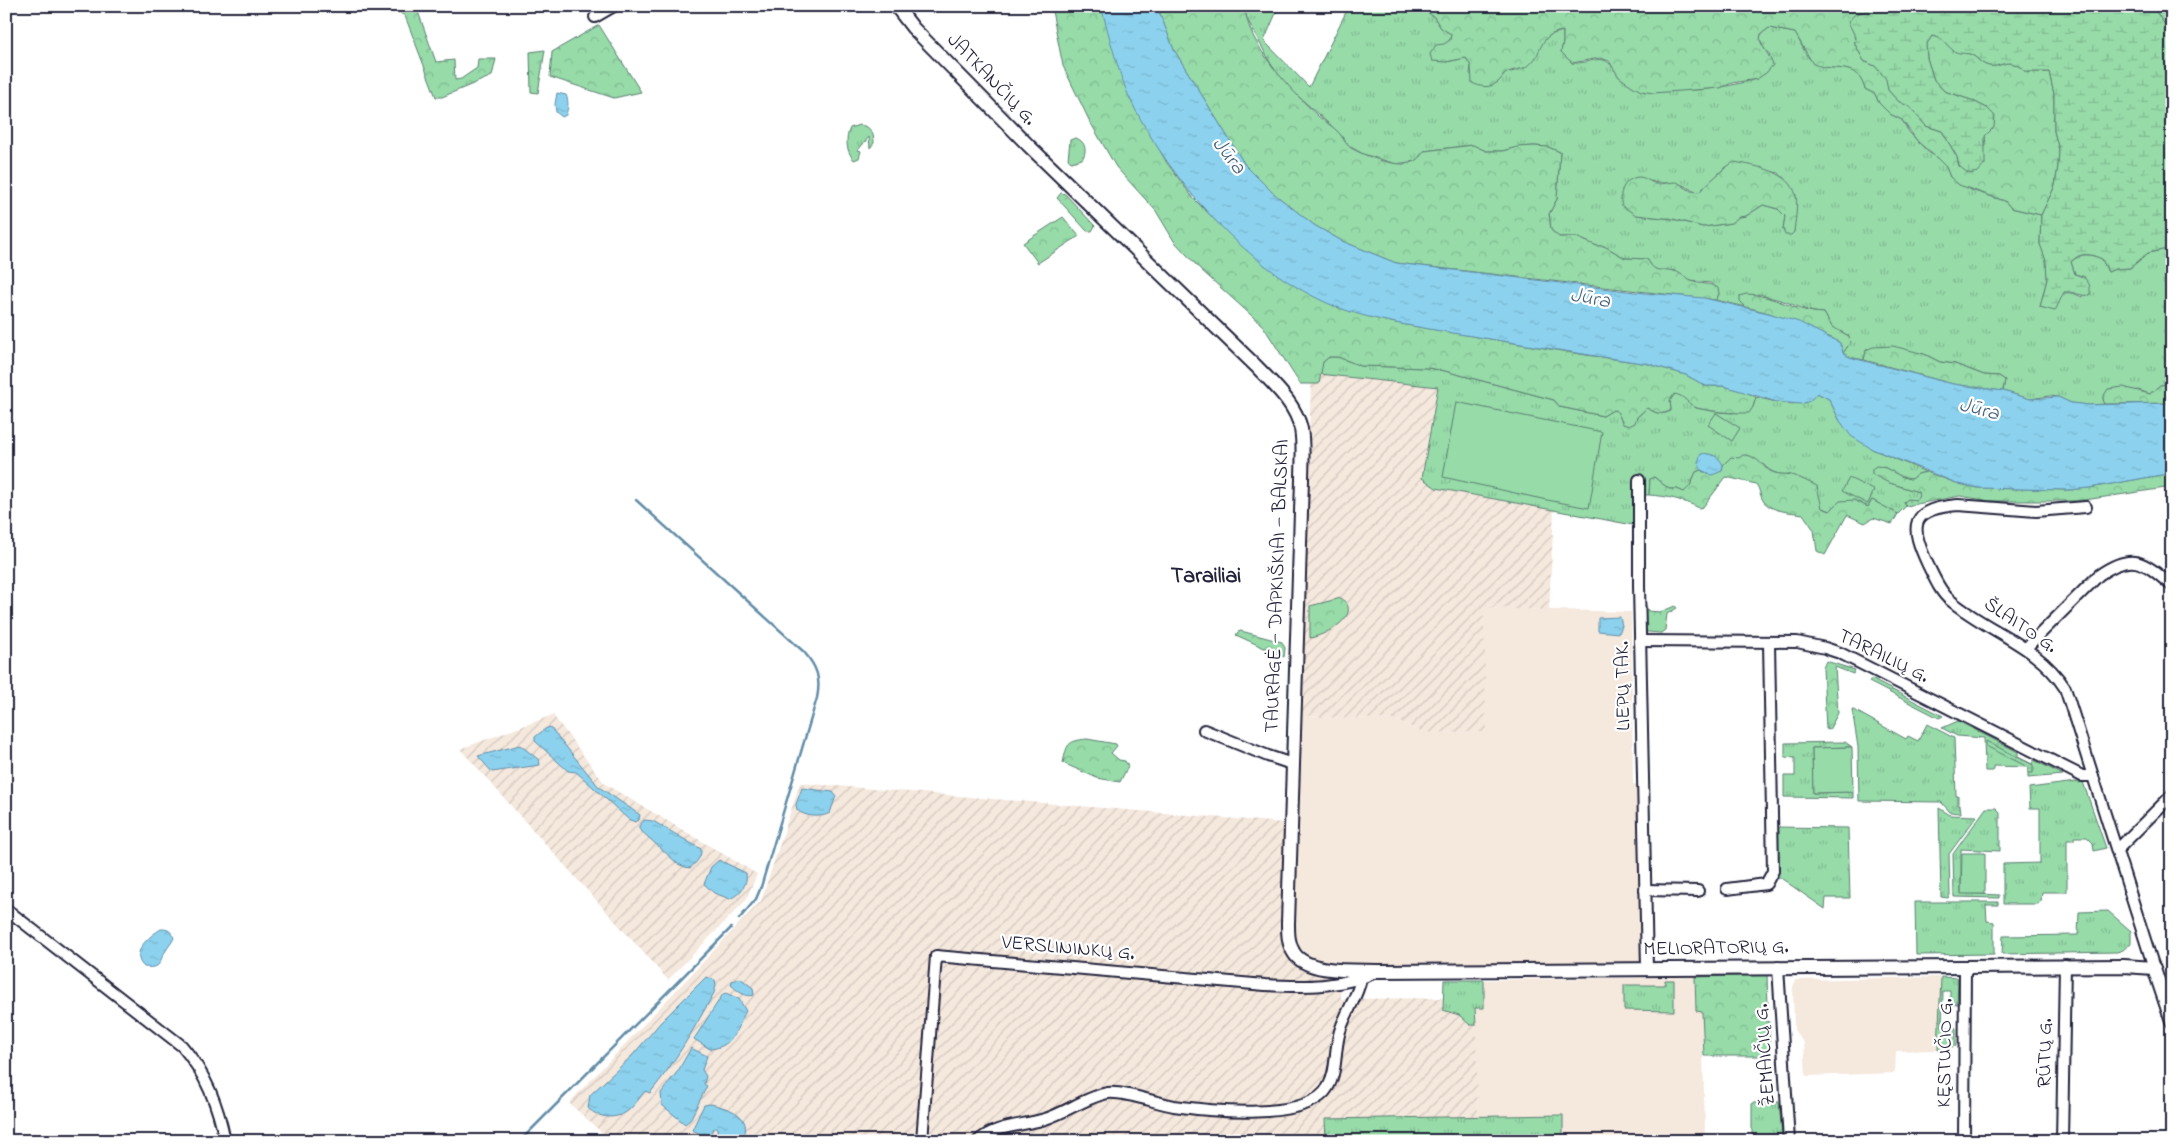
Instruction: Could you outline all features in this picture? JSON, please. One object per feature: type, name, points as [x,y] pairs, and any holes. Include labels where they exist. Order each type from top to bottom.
[{"type":"main road","name":"JATKANČIŲ G.","points":[[896,6],[913,28],[1062,178]]},
{"type":"main road","name":"TAURAGĖ — DAPKIŠKIAI — BALSKAI","points":[[1062,178],[1256,367],[1287,400],[1302,431],[1288,923],[1290,942]]},
{"type":"main road","name":"MELIORATORIŲ G.","points":[[1290,942],[1295,955],[1312,966],[1380,971],[2065,965],[2154,968]]},
{"type":"main road","name":"ŠLAITO G.","points":[[2154,968],[2172,1022]]},
{"type":"street","points":[[595,17],[614,6]]},
{"type":"street","name":"LIEPŲ TAK.","points":[[1639,480],[1640,641],[1647,969]]},
{"type":"street","name":"ŠLAITO G.","points":[[2086,507],[2036,511],[1958,505],[1935,509],[1924,514],[1915,528],[1922,553],[1935,580],[1949,599],[1969,615],[2026,648],[2052,669],[2065,688],[2154,968]]},
{"type":"street","points":[[2026,648],[2099,575],[2113,565],[2121,562],[2140,563],[2148,566],[2172,586]]},
{"type":"street","name":"TARAILIŲ G.","points":[[1640,641],[1810,644],[1840,653],[2082,776],[2093,776]]},
{"type":"street","points":[[1727,889],[1766,884],[1773,871],[1769,642]]},
{"type":"street","points":[[1204,730],[1292,764]]},
{"type":"street","points":[[2117,850],[2172,795]]},
{"type":"street","points":[[1645,890],[1698,891]]},
{"type":"street","points":[[6,909],[182,1046],[195,1061],[213,1095],[225,1141]]},
{"type":"street","name":"VERSLININKŲ G.","points":[[922,1141],[936,956],[1265,985],[1326,986],[1361,979],[1380,971]]},
{"type":"street","name":"RŪTŲ G.","points":[[2062,1141],[2065,965]]},
{"type":"street","name":"KĘSTUČIO G.","points":[[1964,1141],[1965,966]]},
{"type":"street","name":"ŽEMAIČIŲ G.","points":[[1778,967],[1789,1141]]},
{"type":"street","points":[[978,1141],[993,1131],[1030,1124],[1056,1116],[1095,1097],[1108,1093],[1209,1111],[1285,1110],[1313,1102],[1330,1085],[1340,1028],[1358,992],[1361,979]]},
{"type":"shaded area","points":[[1319,374],[1438,387],[1423,478],[1436,488],[1554,510],[1549,610],[1484,608],[1486,732],[1425,733],[1395,720],[1298,716],[1311,384],[1319,383]]},
{"type":"shaded area","points":[[1484,608],[1631,612],[1633,784],[1644,787],[1647,963],[1380,965],[1323,961],[1311,958],[1299,947],[1295,935],[1298,716],[1395,720],[1425,733],[1485,732]]},
{"type":"shaded area","points":[[553,715],[605,784],[757,874],[746,900],[668,980],[460,749]]},
{"type":"shaded area","points":[[800,783],[1284,823],[1282,934],[1285,950],[1292,963],[1308,972],[1340,975],[1341,999],[1443,998],[1443,1010],[1459,1015],[1470,1025],[1476,1025],[1478,1118],[1325,1119],[1326,1141],[611,1141],[569,1103],[761,901]]},
{"type":"shaded area","points":[[1695,977],[1696,1011],[1702,1011],[1705,1136],[1693,1136],[1693,1141],[1563,1141],[1563,1115],[1478,1118],[1475,1008],[1484,1008],[1484,980]]},
{"type":"shaded area","points":[[1941,977],[1938,1050],[1896,1051],[1895,1073],[1806,1076],[1804,1043],[1794,1030],[1793,987],[1795,980]]},
{"type":"green space","points":[[389,6],[416,6],[436,62],[454,60],[455,80],[461,79],[477,68],[478,59],[496,59],[492,76],[442,97],[436,97],[405,16]]},
{"type":"green space","points":[[1051,6],[1101,6],[1132,102],[1167,163],[1194,199],[1218,223],[1269,267],[1301,288],[1336,307],[1395,323],[1649,364],[1686,375],[1706,386],[1724,386],[1746,392],[1756,397],[1753,407],[1749,413],[1697,408],[1681,396],[1674,394],[1670,401],[1671,410],[1659,413],[1647,408],[1637,417],[1635,423],[1629,426],[1623,424],[1617,411],[1613,410],[1603,416],[1560,407],[1554,400],[1445,371],[1428,368],[1361,366],[1338,357],[1329,357],[1323,362],[1319,384],[1300,384],[1263,326],[1200,269],[1174,241],[1156,211],[1116,167],[1089,120],[1063,66]]},
{"type":"green space","points":[[1157,6],[1245,6],[1247,21],[1253,36],[1272,66],[1296,94],[1318,116],[1337,131],[1349,146],[1374,158],[1393,163],[1410,163],[1417,159],[1424,151],[1473,145],[1486,151],[1502,151],[1534,146],[1548,147],[1560,152],[1557,199],[1549,214],[1551,230],[1559,237],[1576,237],[1597,246],[1604,246],[1625,258],[1647,259],[1656,269],[1676,272],[1691,281],[1715,286],[1718,288],[1719,294],[1716,300],[1396,263],[1342,241],[1314,225],[1273,193],[1245,165],[1174,50]]},
{"type":"green space","points":[[1245,6],[1279,6],[1264,41],[1309,87],[1349,6],[1419,6],[1434,17],[1441,28],[1451,33],[1450,40],[1444,45],[1446,62],[1466,58],[1471,66],[1470,74],[1498,82],[1506,73],[1519,70],[1538,52],[1541,43],[1550,35],[1563,31],[1561,52],[1572,63],[1604,60],[1614,68],[1619,77],[1684,90],[1717,88],[1757,79],[1770,55],[1763,47],[1760,39],[1761,34],[1769,28],[1795,33],[1811,60],[1819,65],[1842,68],[1855,73],[1861,79],[1865,89],[1875,94],[1879,103],[1890,114],[1902,120],[1909,132],[1946,167],[1950,177],[1971,190],[2005,201],[2011,208],[2041,215],[2040,244],[2047,261],[2047,279],[2040,307],[2055,296],[2064,293],[2082,297],[2085,277],[2075,274],[2071,262],[2082,255],[2090,255],[2102,259],[2108,272],[2115,269],[2130,268],[2148,253],[2172,248],[2172,384],[2160,385],[2150,394],[2138,390],[2103,397],[2104,404],[2089,405],[2071,403],[2058,397],[2050,396],[2030,399],[2003,391],[2005,380],[1999,376],[1984,375],[1955,364],[1940,362],[1924,354],[1867,349],[1864,360],[1849,357],[1843,353],[1850,343],[1849,336],[1832,327],[1824,313],[1818,313],[1760,294],[1740,301],[1746,307],[1716,300],[1719,294],[1711,283],[1690,281],[1674,271],[1660,271],[1653,268],[1647,259],[1625,258],[1604,246],[1597,246],[1576,237],[1559,237],[1551,230],[1549,214],[1557,199],[1560,152],[1548,147],[1534,146],[1502,151],[1486,151],[1472,145],[1424,151],[1416,161],[1396,164],[1363,154],[1349,146],[1339,133],[1288,87],[1272,66],[1246,17]],"holes":[[[1725,167],[1779,173],[1796,195],[1794,232],[1783,230],[1785,216],[1778,209],[1763,205],[1746,216],[1739,216],[1731,223],[1703,227],[1673,219],[1636,215],[1650,181],[1678,184],[1700,192]]]},
{"type":"green space","points":[[1419,6],[1879,6],[1854,15],[1855,44],[1864,61],[1875,66],[1887,79],[1888,90],[1898,101],[1910,107],[1926,126],[1942,131],[1957,157],[1959,166],[1986,146],[1985,136],[1993,127],[1987,108],[1971,100],[1944,91],[1934,80],[1927,58],[1926,45],[1932,36],[1941,39],[1951,48],[1972,55],[1986,65],[1996,66],[2009,63],[2019,66],[2026,72],[2049,72],[2054,94],[2054,131],[2059,150],[2055,186],[2041,215],[2011,208],[2005,201],[1959,185],[1950,177],[1946,167],[1918,142],[1902,120],[1890,114],[1879,103],[1875,94],[1865,89],[1856,74],[1845,69],[1813,64],[1795,33],[1769,28],[1761,34],[1760,40],[1773,65],[1757,79],[1732,83],[1720,88],[1653,93],[1641,91],[1619,77],[1609,61],[1600,58],[1572,63],[1561,52],[1563,31],[1549,36],[1545,40],[1537,56],[1528,66],[1506,73],[1495,84],[1485,87],[1472,83],[1471,66],[1466,58],[1446,62],[1432,61],[1430,54],[1436,45],[1444,44],[1450,40],[1451,34],[1441,28],[1434,17]]},
{"type":"green space","points":[[1879,6],[2152,6],[2165,25],[2172,30],[2172,248],[2148,253],[2130,268],[2115,269],[2108,272],[2102,259],[2086,254],[2078,256],[2071,262],[2075,274],[2083,277],[2089,284],[2090,295],[2064,292],[2055,311],[2040,307],[2047,279],[2046,261],[2040,244],[2041,215],[2055,186],[2059,150],[2054,131],[2054,94],[2049,72],[2026,72],[2019,66],[2009,63],[1996,66],[1986,65],[1970,54],[1954,51],[1942,40],[1932,36],[1926,45],[1927,58],[1934,80],[1944,91],[1971,100],[1987,108],[1995,116],[1994,127],[1985,136],[1985,164],[1978,172],[1969,174],[1959,166],[1957,157],[1942,131],[1926,126],[1910,107],[1898,101],[1888,90],[1886,79],[1875,66],[1864,61],[1855,44],[1854,34],[1848,22],[1854,15]]},
{"type":"green space","points":[[2152,6],[2172,6],[2172,30],[2165,25]]},
{"type":"green space","points":[[599,25],[641,92],[614,98],[550,77],[552,52]]},
{"type":"green space","points":[[545,50],[538,93],[531,92],[530,52]]},
{"type":"green space","points":[[859,125],[871,130],[874,143],[870,148],[869,137],[858,150],[861,151],[859,158],[854,160],[848,149],[847,136],[850,128]]},
{"type":"green space","points":[[1075,138],[1083,143],[1085,153],[1082,159],[1071,162],[1068,159],[1070,140]]},
{"type":"green space","points":[[1734,162],[1771,171],[1780,175],[1793,188],[1797,209],[1794,232],[1791,235],[1785,235],[1783,230],[1785,216],[1778,209],[1763,205],[1731,223],[1703,227],[1673,219],[1636,215],[1622,206],[1621,196],[1623,187],[1629,180],[1634,178],[1641,177],[1657,184],[1677,182],[1691,191],[1699,192]]},
{"type":"green space","points":[[1061,193],[1065,194],[1095,226],[1092,231],[1087,231],[1057,198]]},
{"type":"green space","points":[[1063,217],[1079,236],[1038,263],[1023,243]]},
{"type":"green space","points":[[1746,294],[1766,297],[1804,310],[1824,313],[1832,327],[1849,336],[1850,343],[1843,353],[1840,343],[1834,339],[1769,313],[1746,307],[1740,301],[1740,296]]},
{"type":"green space","points":[[1893,346],[1924,354],[1940,362],[1955,364],[1984,375],[1999,376],[2005,380],[2003,391],[1953,384],[1864,360],[1866,350],[1873,347]]},
{"type":"green space","points":[[1329,357],[1338,357],[1361,366],[1428,368],[1445,371],[1554,400],[1560,407],[1603,416],[1613,410],[1617,411],[1623,424],[1637,417],[1647,408],[1659,413],[1671,411],[1670,401],[1674,394],[1681,394],[1696,408],[1732,413],[1753,407],[1756,397],[1788,404],[1803,402],[1817,393],[1829,399],[1840,421],[1872,449],[1926,472],[1918,474],[1912,479],[1906,479],[1882,466],[1887,482],[1918,492],[1919,496],[1916,500],[1904,502],[1906,506],[1898,514],[1872,500],[1868,507],[1854,500],[1831,511],[1822,508],[1789,474],[1775,473],[1763,464],[1722,471],[1696,472],[1690,486],[1684,492],[1677,489],[1669,489],[1654,477],[1650,479],[1649,495],[1633,495],[1633,525],[1436,488],[1422,478],[1438,387],[1319,374],[1323,362]]},
{"type":"green space","points":[[2172,384],[2172,403],[2104,404],[2103,397],[2108,389],[2123,387],[2150,394],[2160,385]]},
{"type":"green space","points":[[1456,402],[1602,432],[1589,508],[1443,477]]},
{"type":"green space","points":[[1716,413],[1740,428],[1732,441],[1708,425]]},
{"type":"green space","points":[[1743,455],[1753,457],[1773,472],[1801,478],[1817,486],[1822,508],[1830,511],[1840,501],[1854,500],[1868,507],[1872,500],[1898,514],[1892,524],[1873,518],[1865,523],[1847,515],[1825,555],[1817,551],[1814,530],[1803,514],[1772,508],[1764,502],[1756,484],[1726,477],[1703,507],[1699,508],[1675,499],[1649,495],[1650,479],[1654,477],[1669,489],[1677,489],[1684,492],[1690,486],[1696,472],[1701,470],[1703,472],[1722,471],[1723,465],[1731,457],[1739,458]]},
{"type":"green space","points":[[1876,466],[1907,478],[1912,479],[1918,474],[1926,472],[1959,484],[1978,488],[2068,490],[2172,473],[2172,487],[2078,501],[1990,501],[1960,496],[1906,506],[1904,502],[1908,499],[1916,500],[1919,496],[1918,492],[1887,482],[1872,474],[1872,469]]},
{"type":"green space","points":[[1849,478],[1874,490],[1868,504],[1842,491]]},
{"type":"green space","points":[[1341,598],[1347,605],[1348,611],[1345,618],[1332,629],[1310,638],[1310,606]]},
{"type":"green space","points":[[1643,598],[1648,611],[1660,612],[1675,606],[1677,608],[1667,614],[1665,630],[1661,633],[1647,632],[1644,629]]},
{"type":"green space","points":[[1241,631],[1282,642],[1285,648],[1284,657],[1236,635]]},
{"type":"green space","points":[[1826,661],[1855,670],[1853,674],[1835,667],[1838,713],[1829,730],[1826,729],[1823,668]]},
{"type":"green space","points":[[1871,679],[1943,716],[1939,718],[1869,682]]},
{"type":"green space","points":[[1852,709],[1906,739],[1908,736],[1918,741],[1927,724],[1954,738],[1956,796],[1958,796],[1958,805],[1960,805],[1961,813],[1950,812],[1941,802],[1859,801],[1858,747]]},
{"type":"green space","points":[[1958,721],[2018,752],[2018,757],[2032,764],[2034,760],[2063,775],[2028,778],[2028,767],[1993,766],[1993,771],[1985,771],[1984,738],[1957,736],[1942,728]]},
{"type":"green space","points":[[1087,739],[1116,744],[1117,746],[1111,753],[1119,760],[1125,761],[1128,766],[1120,782],[1097,778],[1063,763],[1067,748],[1072,742]]},
{"type":"green space","points":[[1986,741],[2033,765],[2033,773],[2028,773],[2028,767],[1986,746]]},
{"type":"green space","points":[[1845,742],[1852,747],[1812,748],[1813,793],[1853,792],[1853,798],[1784,797],[1784,776],[1795,776],[1795,758],[1785,757],[1785,743]]},
{"type":"green space","points":[[1852,747],[1853,792],[1813,793],[1812,748]]},
{"type":"green space","points":[[2083,782],[2106,848],[2094,851],[2093,843],[2087,837],[2074,837],[2074,840],[2067,840],[2067,892],[2042,892],[2041,901],[2038,904],[2003,904],[2003,864],[2040,863],[2040,808],[2030,808],[2029,788]]},
{"type":"green space","points":[[1939,808],[1950,815],[1977,816],[1949,854],[1950,895],[1948,898],[1941,897]]},
{"type":"green space","points":[[1986,808],[1996,808],[2000,812],[2000,851],[1961,849],[1961,893],[1999,895],[1999,898],[1954,897],[1953,854]]},
{"type":"green space","points":[[1775,827],[1848,828],[1850,898],[1826,898],[1825,909],[1775,874]]},
{"type":"green space","points":[[1962,853],[1985,853],[1985,894],[1961,894]]},
{"type":"green space","points":[[1915,902],[1998,902],[1998,905],[1986,905],[1987,921],[1994,922],[1994,954],[1916,955]]},
{"type":"green space","points":[[2108,911],[2131,931],[2131,943],[2123,950],[2117,952],[2002,954],[2003,936],[2078,935],[2079,912]]},
{"type":"green space","points":[[1767,975],[1768,1006],[1762,1010],[1762,1020],[1769,1022],[1770,1056],[1704,1056],[1702,1012],[1696,1011],[1695,977]]},
{"type":"green space","points":[[1941,977],[1958,978],[1957,1005],[1950,1004],[1950,991],[1943,991],[1942,1027],[1956,1028],[1956,1046],[1938,1050]]},
{"type":"green space","points":[[1444,980],[1484,980],[1484,1008],[1475,1008],[1476,1025],[1470,1025],[1459,1015],[1443,1010]]},
{"type":"green space","points":[[1665,980],[1674,980],[1674,1011],[1624,1010],[1624,985],[1665,985]]},
{"type":"green space","points":[[1779,1102],[1782,1134],[1752,1135],[1752,1103]]},
{"type":"green space","points":[[1563,1115],[1563,1141],[1326,1141],[1325,1119]]},
{"type":"water","name":"Jūra","points":[[1101,6],[1157,6],[1174,50],[1245,165],[1273,193],[1314,225],[1342,241],[1396,263],[1635,292],[1704,298],[1799,322],[1840,343],[1843,353],[1849,357],[1953,384],[2003,391],[2030,399],[2058,397],[2071,403],[2089,405],[2172,403],[2172,473],[2068,490],[1978,488],[1959,484],[1872,449],[1851,436],[1840,421],[1829,399],[1817,393],[1810,401],[1801,404],[1777,402],[1724,386],[1706,386],[1686,375],[1649,364],[1412,326],[1364,316],[1334,306],[1303,291],[1272,271],[1216,222],[1192,194],[1149,134],[1127,93]]},
{"type":"water","points":[[557,93],[566,95],[568,100],[566,115],[562,117],[556,112]]},
{"type":"water","points":[[1701,454],[1711,454],[1717,457],[1722,462],[1722,471],[1712,475],[1701,470],[1698,462]]},
{"type":"water","points":[[1620,617],[1622,626],[1619,633],[1598,631],[1598,618]]},
{"type":"water","points":[[550,727],[599,787],[640,815],[639,820],[635,822],[628,819],[576,772],[568,771],[535,741],[535,737]]},
{"type":"water","points":[[520,745],[539,760],[540,765],[492,772],[478,756]]},
{"type":"water","points":[[802,788],[833,792],[836,796],[830,813],[822,816],[813,816],[797,810],[796,804]]},
{"type":"water","points":[[644,820],[653,821],[701,849],[701,855],[698,860],[690,868],[678,864],[639,829]]},
{"type":"water","points":[[719,860],[746,873],[746,881],[742,889],[730,899],[714,893],[704,884],[711,867]]},
{"type":"water","points":[[161,929],[169,931],[174,938],[157,966],[144,967],[140,962],[139,956],[142,945]]},
{"type":"water","points":[[706,977],[715,980],[714,993],[676,1057],[650,1093],[645,1091],[631,1108],[614,1117],[592,1112],[588,1108],[590,1095],[632,1056],[660,1023]]},
{"type":"water","points":[[740,978],[753,988],[754,995],[745,995],[731,985],[732,981]]},
{"type":"water","points":[[726,993],[739,999],[746,1011],[729,1041],[718,1048],[710,1049],[694,1039],[723,994]]},
{"type":"water","points":[[691,1048],[707,1056],[702,1070],[706,1076],[704,1084],[707,1086],[690,1120],[685,1124],[662,1105],[661,1093],[678,1071]]},
{"type":"water","points":[[711,1104],[733,1111],[743,1119],[745,1131],[743,1140],[718,1140],[717,1128],[714,1128],[708,1137],[692,1130],[704,1105]]},
{"type":"waterway","points":[[636,500],[804,652],[817,674],[817,698],[761,887],[756,899],[739,919]]},
{"type":"waterway","points":[[520,1141],[731,928]]},
{"type":"district","name":"Tarailiai","points":[[1206,577]]}]
